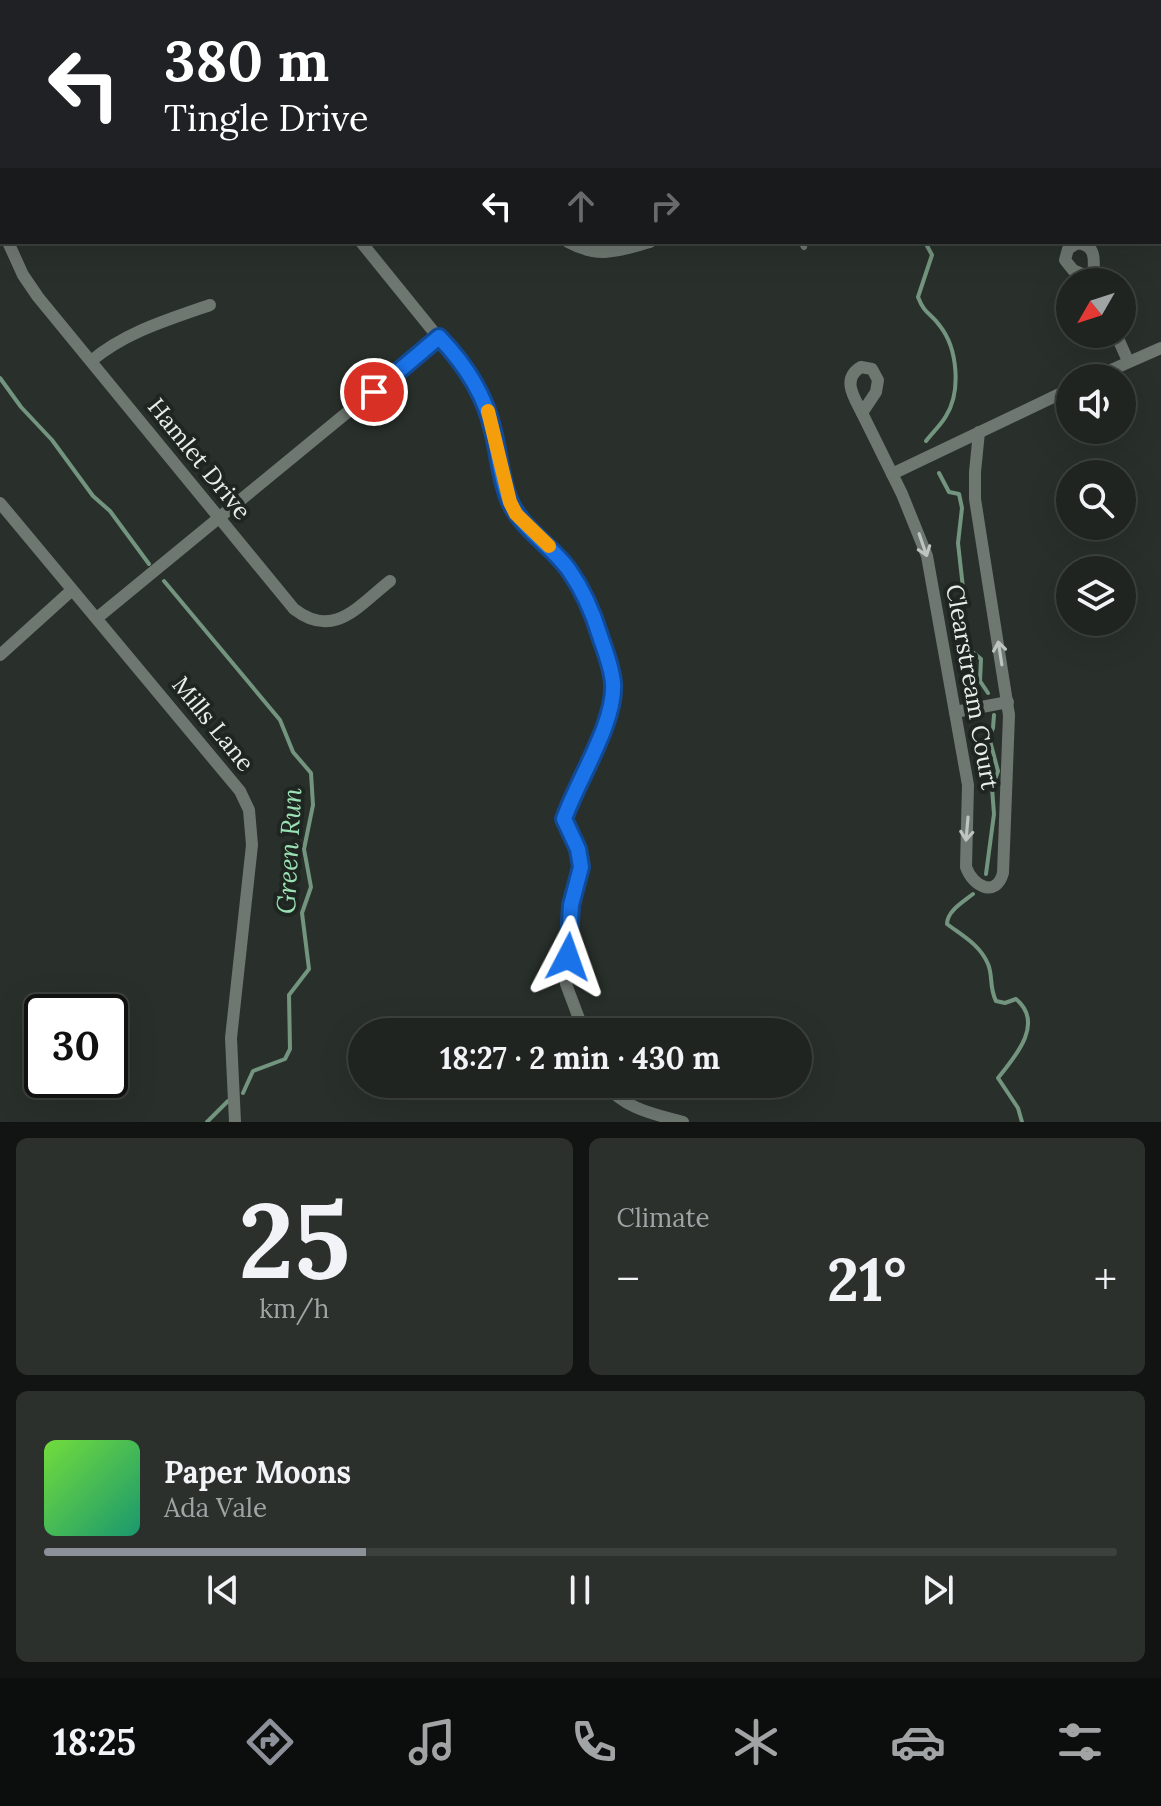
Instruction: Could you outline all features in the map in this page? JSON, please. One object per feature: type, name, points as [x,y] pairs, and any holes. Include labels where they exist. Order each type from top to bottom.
[{"type":"street","name":"Hamlet Drive","points":[[9,244],[23,275],[294,609],[311,621],[330,623],[339,620],[390,581]]},
{"type":"street","points":[[363,244],[469,374],[487,407],[505,488],[516,514],[550,546],[585,597],[613,683],[609,710],[598,741],[564,819],[578,849],[581,867],[571,905],[566,984],[579,1018]]},
{"type":"street","points":[[573,244],[594,253],[643,244]]},
{"type":"street","points":[[91,361],[144,327],[210,305]]},
{"type":"street","points":[[97,618],[439,337]]},
{"type":"street","points":[[1122,348],[1128,361]]},
{"type":"street","points":[[1122,364],[1161,348]]},
{"type":"street","points":[[892,474],[1056,396]]},
{"type":"street","name":"Clearstream Court","points":[[862,413],[927,556],[969,798],[966,867],[980,888],[986,889],[998,884],[1003,873],[1008,702],[975,499],[979,432]]},
{"type":"street","name":"Mills Lane","points":[[0,503],[240,791],[249,810],[252,845],[231,1038],[235,1122]]},
{"type":"street","points":[[0,655],[72,590]]},
{"type":"street","points":[[955,712],[1008,702]]},
{"type":"street","points":[[621,1098],[640,1110],[683,1122]]},
{"type":"waterway","points":[[926,244],[932,255],[918,297],[951,346],[955,383],[951,406],[942,423],[926,441]]},
{"type":"waterway","name":"Green Run","points":[[0,378],[21,407],[52,440],[93,496],[110,511],[149,564]]},
{"type":"waterway","points":[[939,473],[949,492],[959,494],[962,508],[958,543],[964,597],[957,627],[964,645],[981,659],[980,681],[988,693]]},
{"type":"waterway","name":"Green Run","points":[[164,581],[280,720],[293,752],[311,773],[313,805],[304,849],[311,887],[302,913],[309,969],[289,995],[290,1049],[285,1059],[253,1071],[243,1093]]},
{"type":"waterway","points":[[986,874],[994,814],[992,788],[998,771],[989,737],[994,715]]},
{"type":"waterway","points":[[973,894],[953,911],[947,924],[985,957],[996,1001],[1005,1003],[1016,999],[1024,1008],[1028,1019],[1024,1040],[998,1078],[1018,1108],[1022,1122]]},
{"type":"waterway","name":"Green Run","points":[[207,1122],[228,1101]]},
{"type":"slow traffic","points":[[488,411],[510,502],[516,514],[549,546]]},
{"type":"route","points":[[374,392],[439,337],[476,384],[487,407],[505,488],[516,514],[550,546],[568,569],[585,597],[598,629],[613,683],[609,710],[598,741],[564,819],[578,849],[581,867],[571,905],[568,957]]}]
